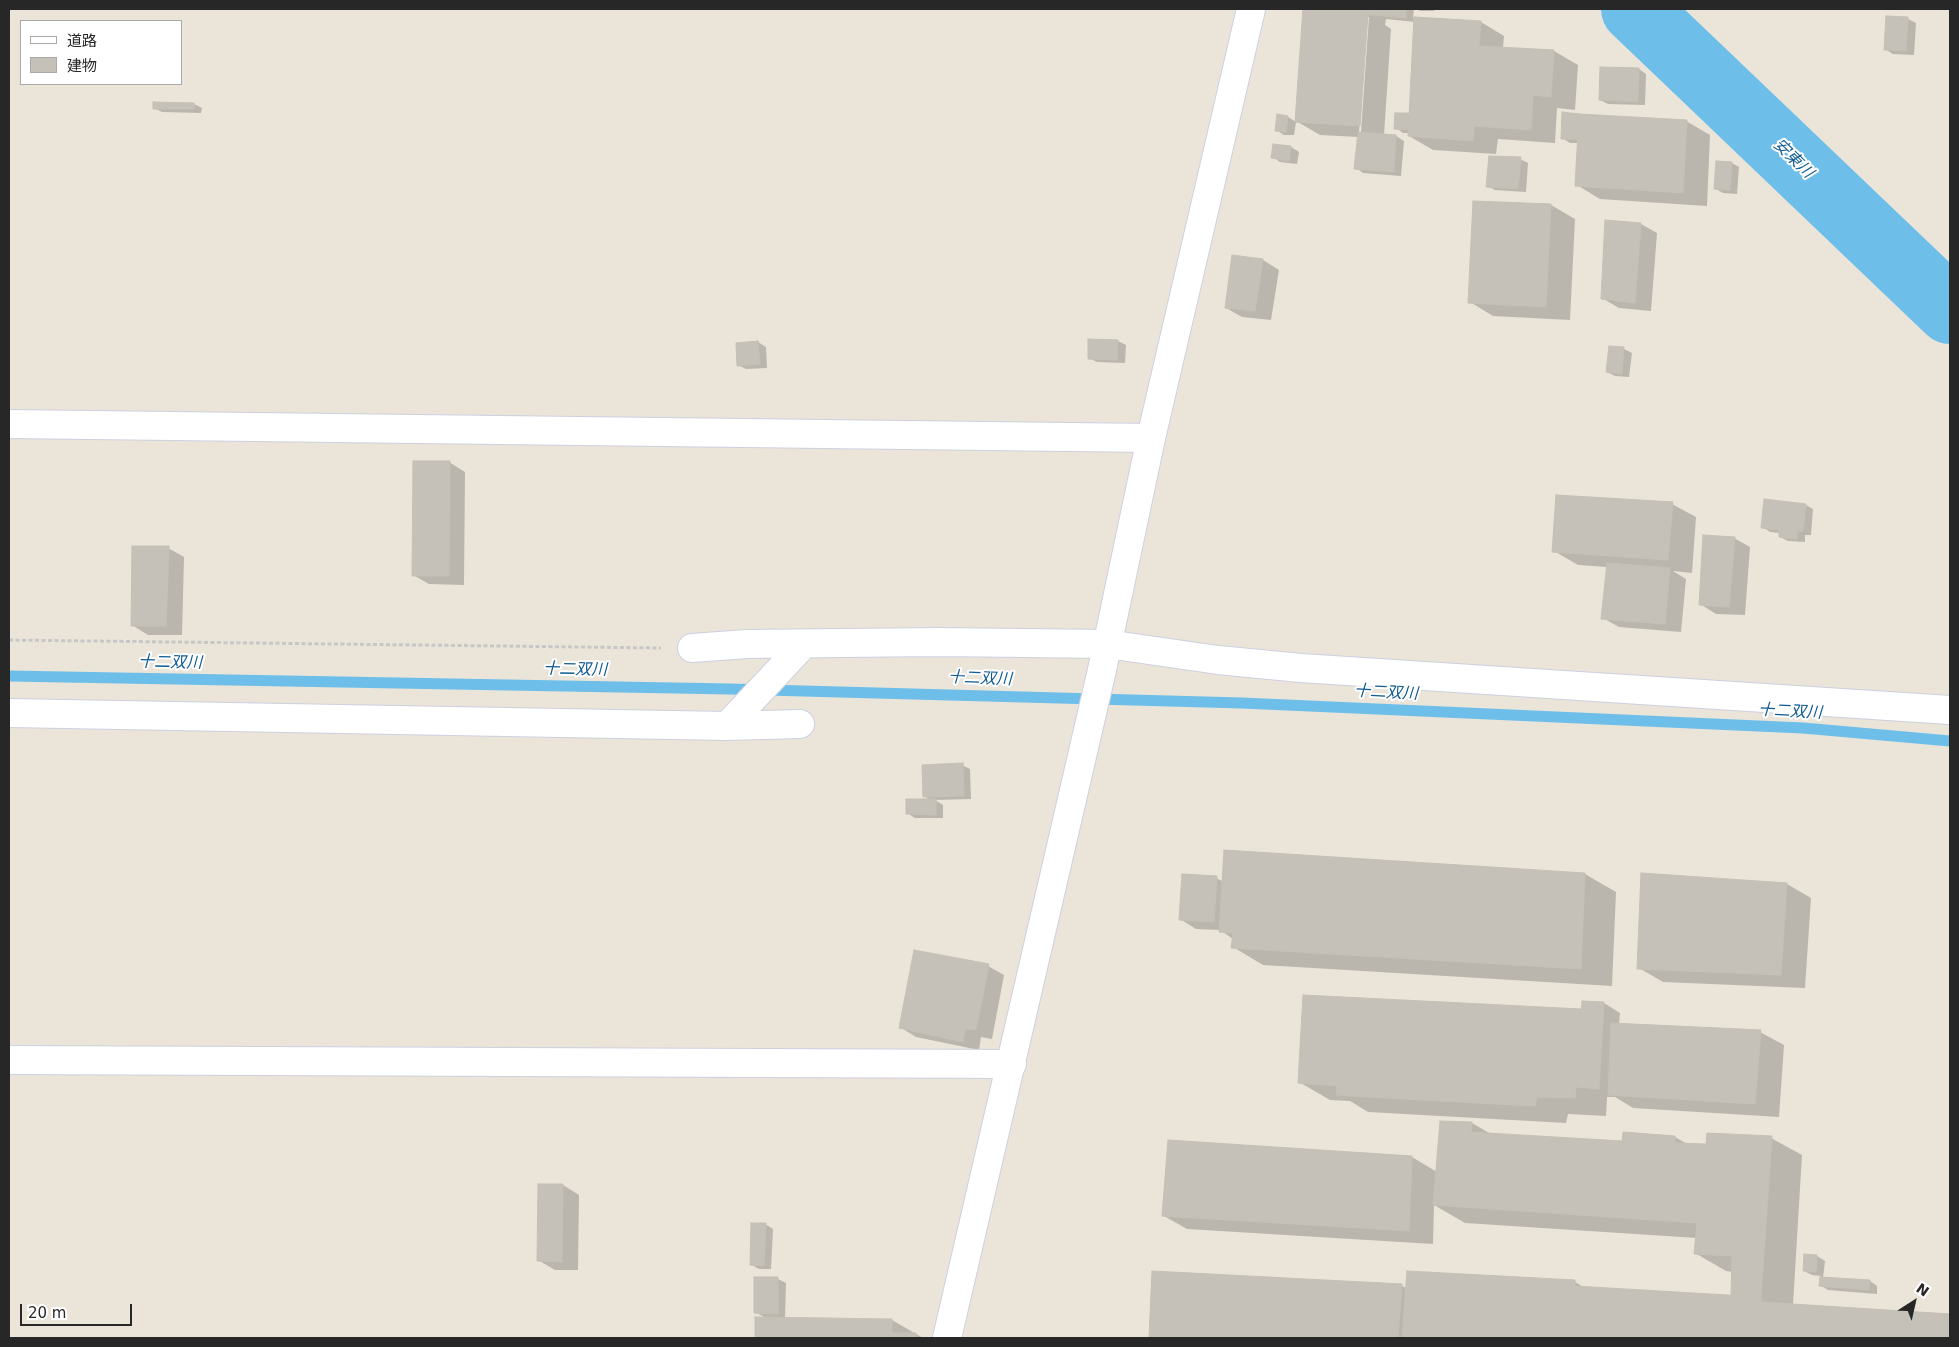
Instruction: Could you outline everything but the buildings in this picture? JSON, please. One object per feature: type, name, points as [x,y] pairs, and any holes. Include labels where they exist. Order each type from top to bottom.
[{"type":"street","points":[[947,1338],[1012,1064],[1105,657],[1151,438],[1251,9]]},
{"type":"street","points":[[9,424],[1151,438]]},
{"type":"street","points":[[692,648],[747,644],[948,642],[1105,657],[1218,660],[1300,668],[1950,710]]},
{"type":"street","points":[[727,726],[804,644]]},
{"type":"street","points":[[9,713],[727,726],[800,724]]},
{"type":"street","points":[[9,1060],[1012,1064]]},
{"type":"path","points":[[9,640],[692,648]]},
{"type":"waterway","name":"安東川","points":[[1635,9],[1950,310]]},
{"type":"waterway","name":"十二双川","points":[[9,676],[730,689],[1242,703],[1803,728],[1950,741]]}]
